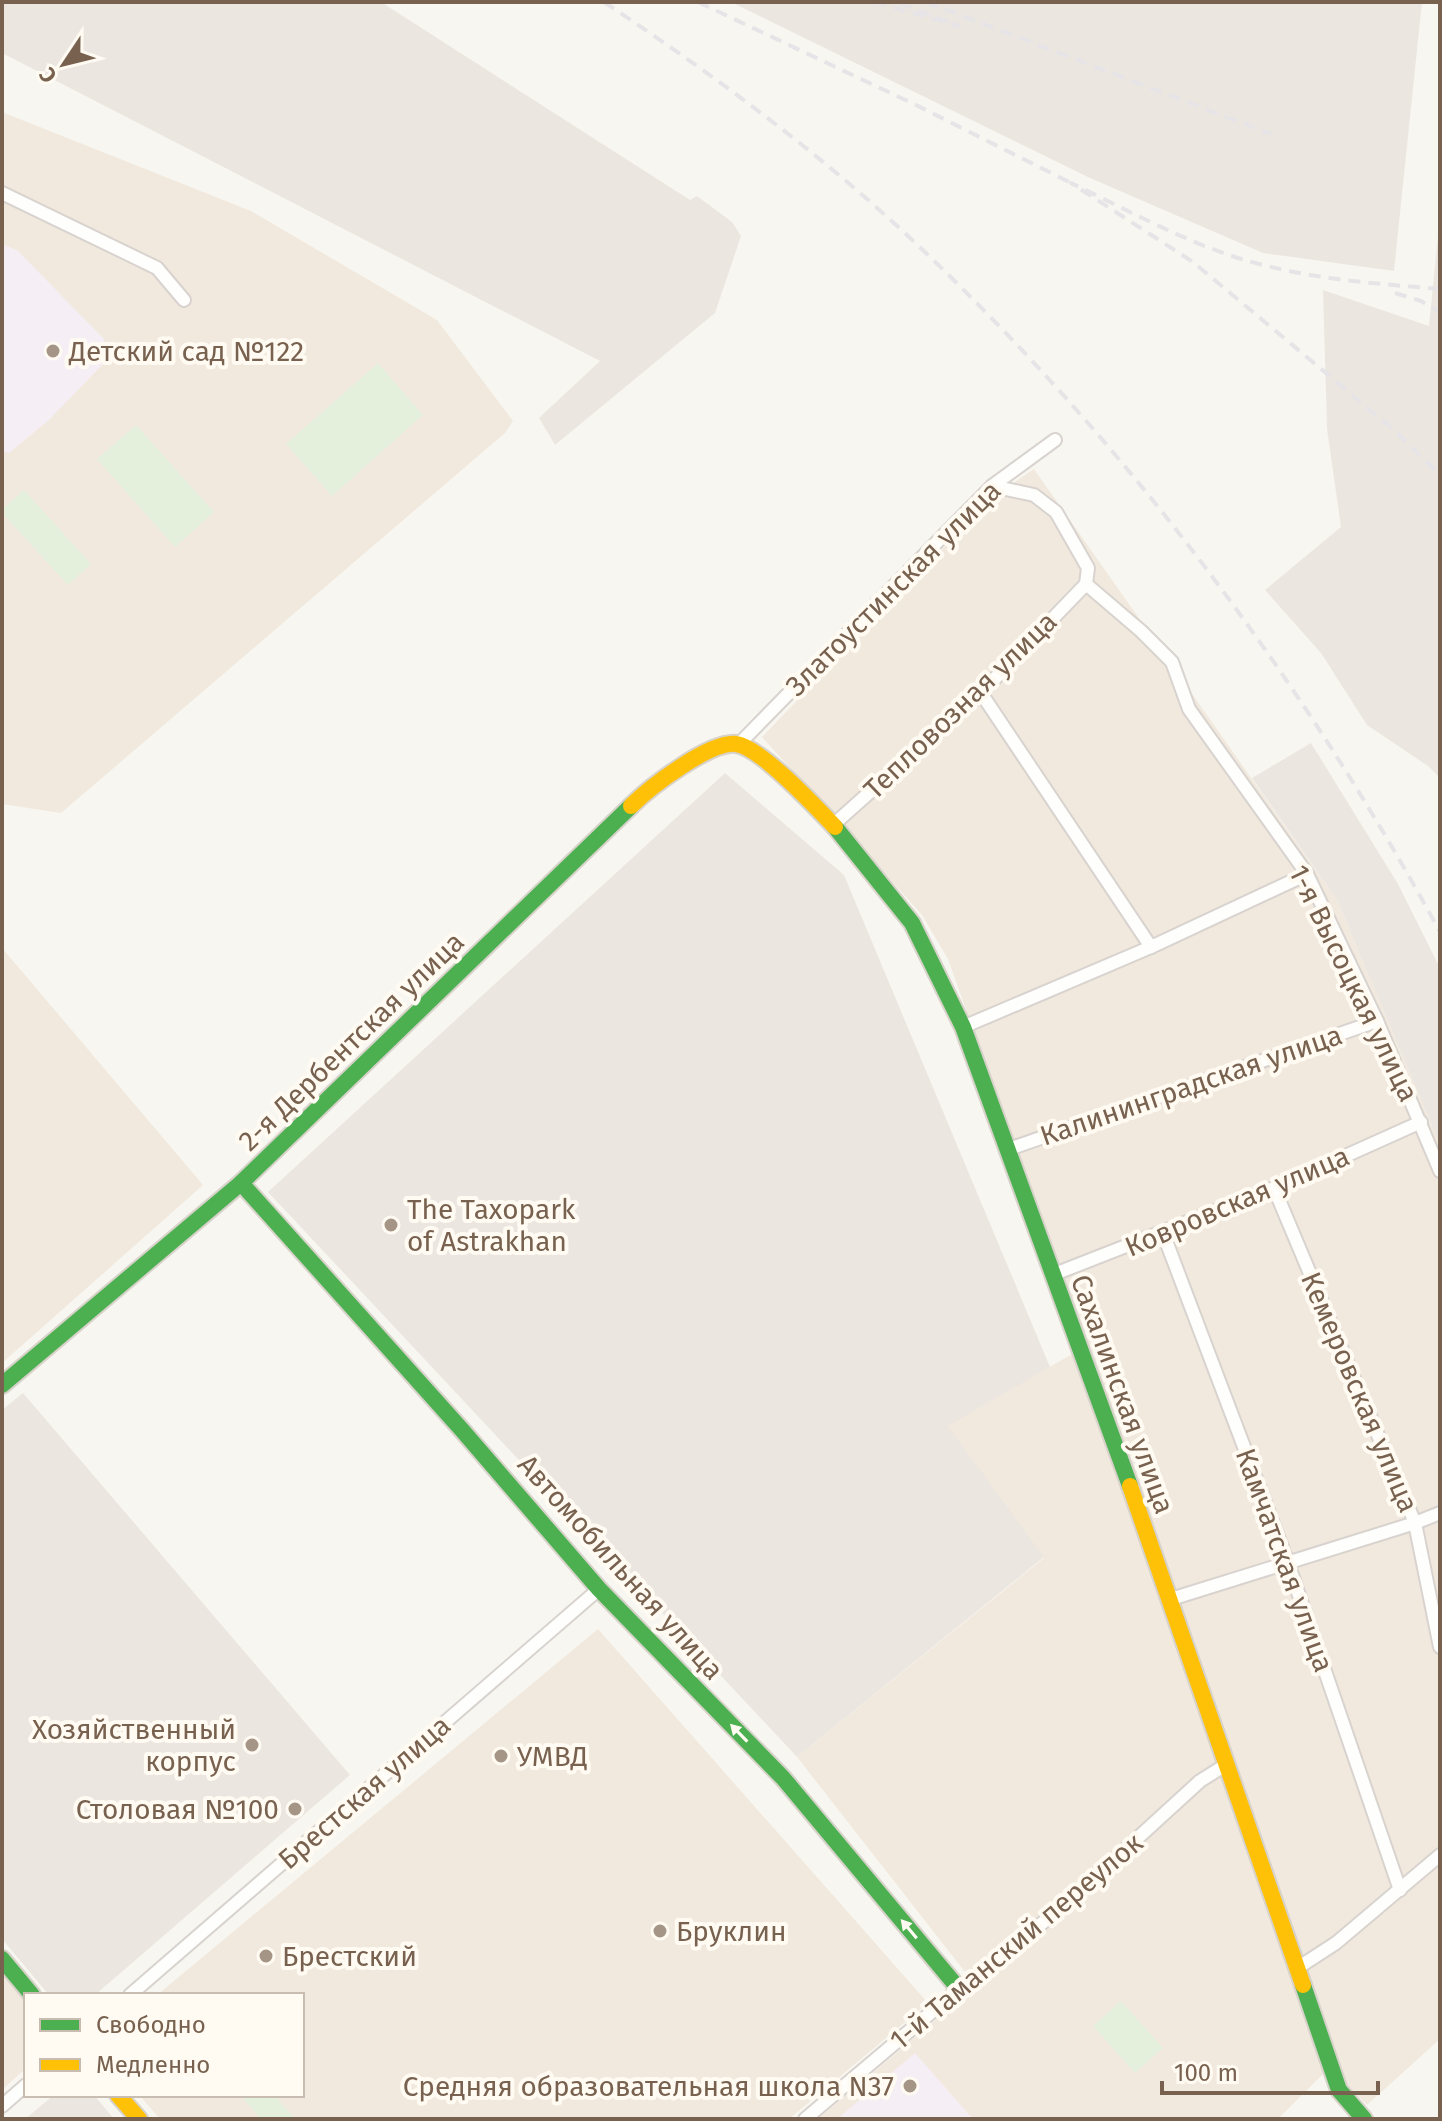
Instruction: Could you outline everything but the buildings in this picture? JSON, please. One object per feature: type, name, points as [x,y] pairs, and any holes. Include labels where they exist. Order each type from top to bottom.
[{"type":"street","points":[[2,193],[157,268],[184,300]]},
{"type":"street","name":"Златоустинская улица","points":[[739,744],[992,486],[1055,440]]},
{"type":"street","points":[[992,486],[1034,495],[1056,512],[1088,568],[1086,584]]},
{"type":"street","name":"Тепловозная улица","points":[[833,825],[981,693],[1086,584]]},
{"type":"street","name":"1-я Высоцкая улица","points":[[1086,584],[1172,662],[1189,709],[1307,874],[1377,1021],[1440,1171]]},
{"type":"street","points":[[981,693],[1151,947]]},
{"type":"street","name":"2-я Дербентская улица","points":[[2,1385],[241,1183],[656,782],[723,744],[739,744]]},
{"type":"street","name":"Сахалинская улица","points":[[739,744],[758,753],[833,825],[912,923],[963,1027],[1171,1599],[1339,2090],[1364,2119]]},
{"type":"street","points":[[963,1027],[1151,947],[1307,874]]},
{"type":"street","name":"Калининградская улица","points":[[1006,1150],[1377,1021]]},
{"type":"street","name":"Ковровская улица","points":[[1052,1275],[1274,1188],[1421,1122]]},
{"type":"street","name":"Автомобильная улица","points":[[241,1183],[462,1430],[599,1589],[783,1778],[959,1989]]},
{"type":"street","name":"Кемеровская улица","points":[[1274,1188],[1415,1523],[1440,1647]]},
{"type":"street","name":"Камчатская улица","points":[[1163,1233],[1288,1563],[1400,1890]]},
{"type":"street","points":[[1171,1599],[1440,1513]]},
{"type":"street","name":"Брестская улица","points":[[132,1993],[599,1589]]},
{"type":"street","name":"1-й Таманский переулок","points":[[805,2119],[959,1989],[1060,1909],[1200,1781],[1227,1764]]},
{"type":"street","points":[[1299,1967],[1336,1943],[1440,1855]]},
{"type":"street","points":[[2,1959],[30,1993]]},
{"type":"street","points":[[2,2106],[24,2087]]},
{"type":"street","points":[[120,2097],[139,2119]]},
{"type":"shaded area","points":[[2,2],[381,2],[690,200],[697,196],[732,222],[741,236],[715,313],[555,445],[539,418],[600,361],[2,53]]},
{"type":"shaded area","points":[[731,2],[1422,2],[1394,271],[1263,253],[1090,178]]},
{"type":"shaded area","points":[[2,112],[251,211],[437,320],[513,421],[505,433],[61,813],[2,804]]},
{"type":"shaded area","points":[[1440,216],[1440,778],[1428,766],[1367,725],[1321,653],[1265,590],[1341,527],[1327,429],[1323,290],[1429,326]]},
{"type":"shaded area","name":"Детский сад №122","points":[[2,244],[18,251],[104,339],[105,362],[50,419],[9,453],[2,451]]},
{"type":"shaded area","points":[[1034,469],[1337,900],[1440,1145],[1440,2039],[1367,2105],[1348,2086],[948,959],[922,915],[762,737],[992,497]]},
{"type":"shaded area","points":[[1311,743],[1398,884],[1440,968],[1440,1145],[1337,900],[1252,778]]},
{"type":"shaded area","points":[[725,773],[844,875],[1050,1367],[948,1426],[1044,1557],[797,1757],[268,1192]]},
{"type":"shaded area","points":[[2,948],[203,1185],[2,1363]]},
{"type":"shaded area","points":[[1081,1349],[1326,2071],[1278,2119],[818,2119],[976,1986],[797,1757],[1044,1558],[947,1426]]},
{"type":"shaded area","points":[[23,1393],[350,1775],[97,1993],[47,1993],[2,1939],[2,1410]]},
{"type":"shaded area","points":[[598,1629],[928,2003],[789,2119],[160,2119],[141,2097],[304,2097],[304,1993],[159,1993]]},
{"type":"shaded area","points":[[2,1973],[24,1999],[24,2070],[2,2090]]},
{"type":"shaded area","name":"Средняя образовательная школа N37","points":[[915,2053],[973,2119],[837,2119]]},
{"type":"shaded area","points":[[52,2097],[96,2097],[114,2119],[25,2119]]},
{"type":"green space","points":[[378,363],[423,415],[332,496],[286,444]]},
{"type":"green space","points":[[136,425],[214,512],[175,547],[97,459]]},
{"type":"green space","points":[[24,490],[91,564],[68,585],[2,513]]},
{"type":"green space","points":[[1121,2001],[1163,2048],[1135,2073],[1093,2026]]},
{"type":"green space","points":[[242,2097],[276,2097],[295,2119],[261,2119]]},
{"type":"railway","points":[[604,2],[731,90],[852,186],[929,256],[1076,409],[1210,574],[1272,660],[1331,748],[1440,932]]},
{"type":"railway","points":[[698,2],[916,105],[1071,183]]},
{"type":"railway","points":[[874,2],[959,26],[896,2]]},
{"type":"railway","points":[[926,2],[1271,134]]},
{"type":"railway","points":[[1440,289],[1329,278],[1238,258],[1165,229],[1071,183],[1193,262],[1393,429],[1440,475]]},
{"type":"railway","points":[[1395,293],[1421,301],[1440,312]]},
{"type":"traffic: fast","points":[[2,1385],[241,1183],[631,806]]},
{"type":"traffic: fast","points":[[835,827],[912,923],[963,1027],[1130,1486]]},
{"type":"traffic: fast","points":[[241,1183],[462,1430],[599,1589],[783,1778],[959,1989]]},
{"type":"traffic: fast","points":[[2,1959],[30,1993]]},
{"type":"traffic: fast","points":[[1303,1985],[1339,2090],[1364,2119]]},
{"type":"traffic: slow","points":[[631,806],[696,757],[725,745],[736,744],[773,767],[835,827]]},
{"type":"traffic: slow","points":[[1130,1486],[1303,1985]]},
{"type":"traffic: slow","points":[[120,2097],[139,2119]]},
{"type":"place","name":"Детский сад №122","points":[[53,351]]},
{"type":"place","name":"The Taxopark of Astrakhan","points":[[391,1225]]},
{"type":"place","name":"Хозяйственный корпус","points":[[252,1745]]},
{"type":"place","name":"УМВД","points":[[501,1756]]},
{"type":"place","name":"Столовая №100","points":[[295,1809]]},
{"type":"place","name":"Бруклин","points":[[660,1931]]},
{"type":"place","name":"Брестский","points":[[266,1956]]},
{"type":"place","name":"Средняя образовательная школа N37","points":[[910,2086]]}]
